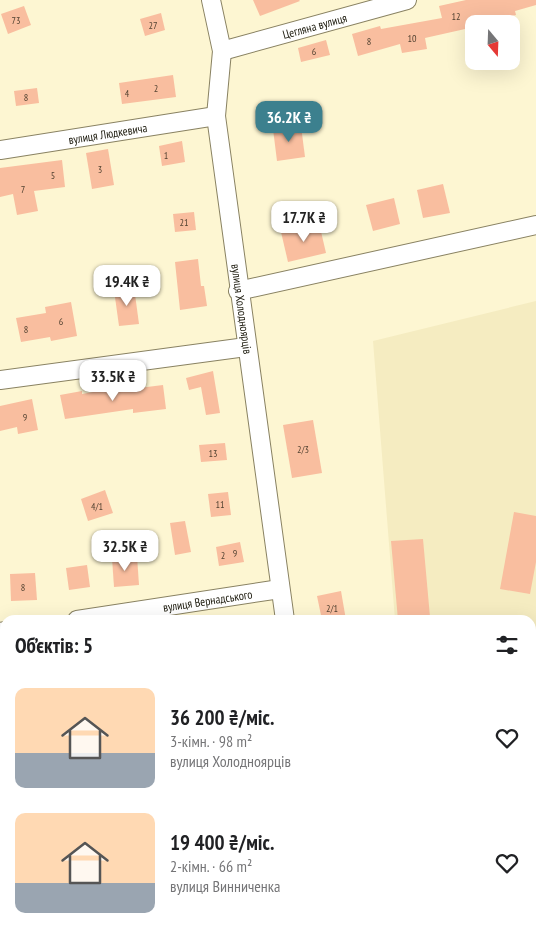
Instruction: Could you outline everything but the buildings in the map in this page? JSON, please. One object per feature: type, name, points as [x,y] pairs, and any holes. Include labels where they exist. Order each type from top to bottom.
[{"type":"street","name":"вулиця Холодноярців","points":[[212,0],[222,51],[216,116],[238,291],[284,615]]},
{"type":"street","name":"Цегляна вулиця","points":[[222,51],[407,0]]},
{"type":"street","name":"вулиця Людкевича","points":[[0,150],[216,116]]},
{"type":"street","points":[[238,291],[536,225]]},
{"type":"street","points":[[0,380],[246,347]]},
{"type":"street","name":"вулиця Вернадського","points":[[110,615],[280,589]]},
{"type":"shaded area","points":[[536,301],[536,615],[395,615],[373,341]]}]
